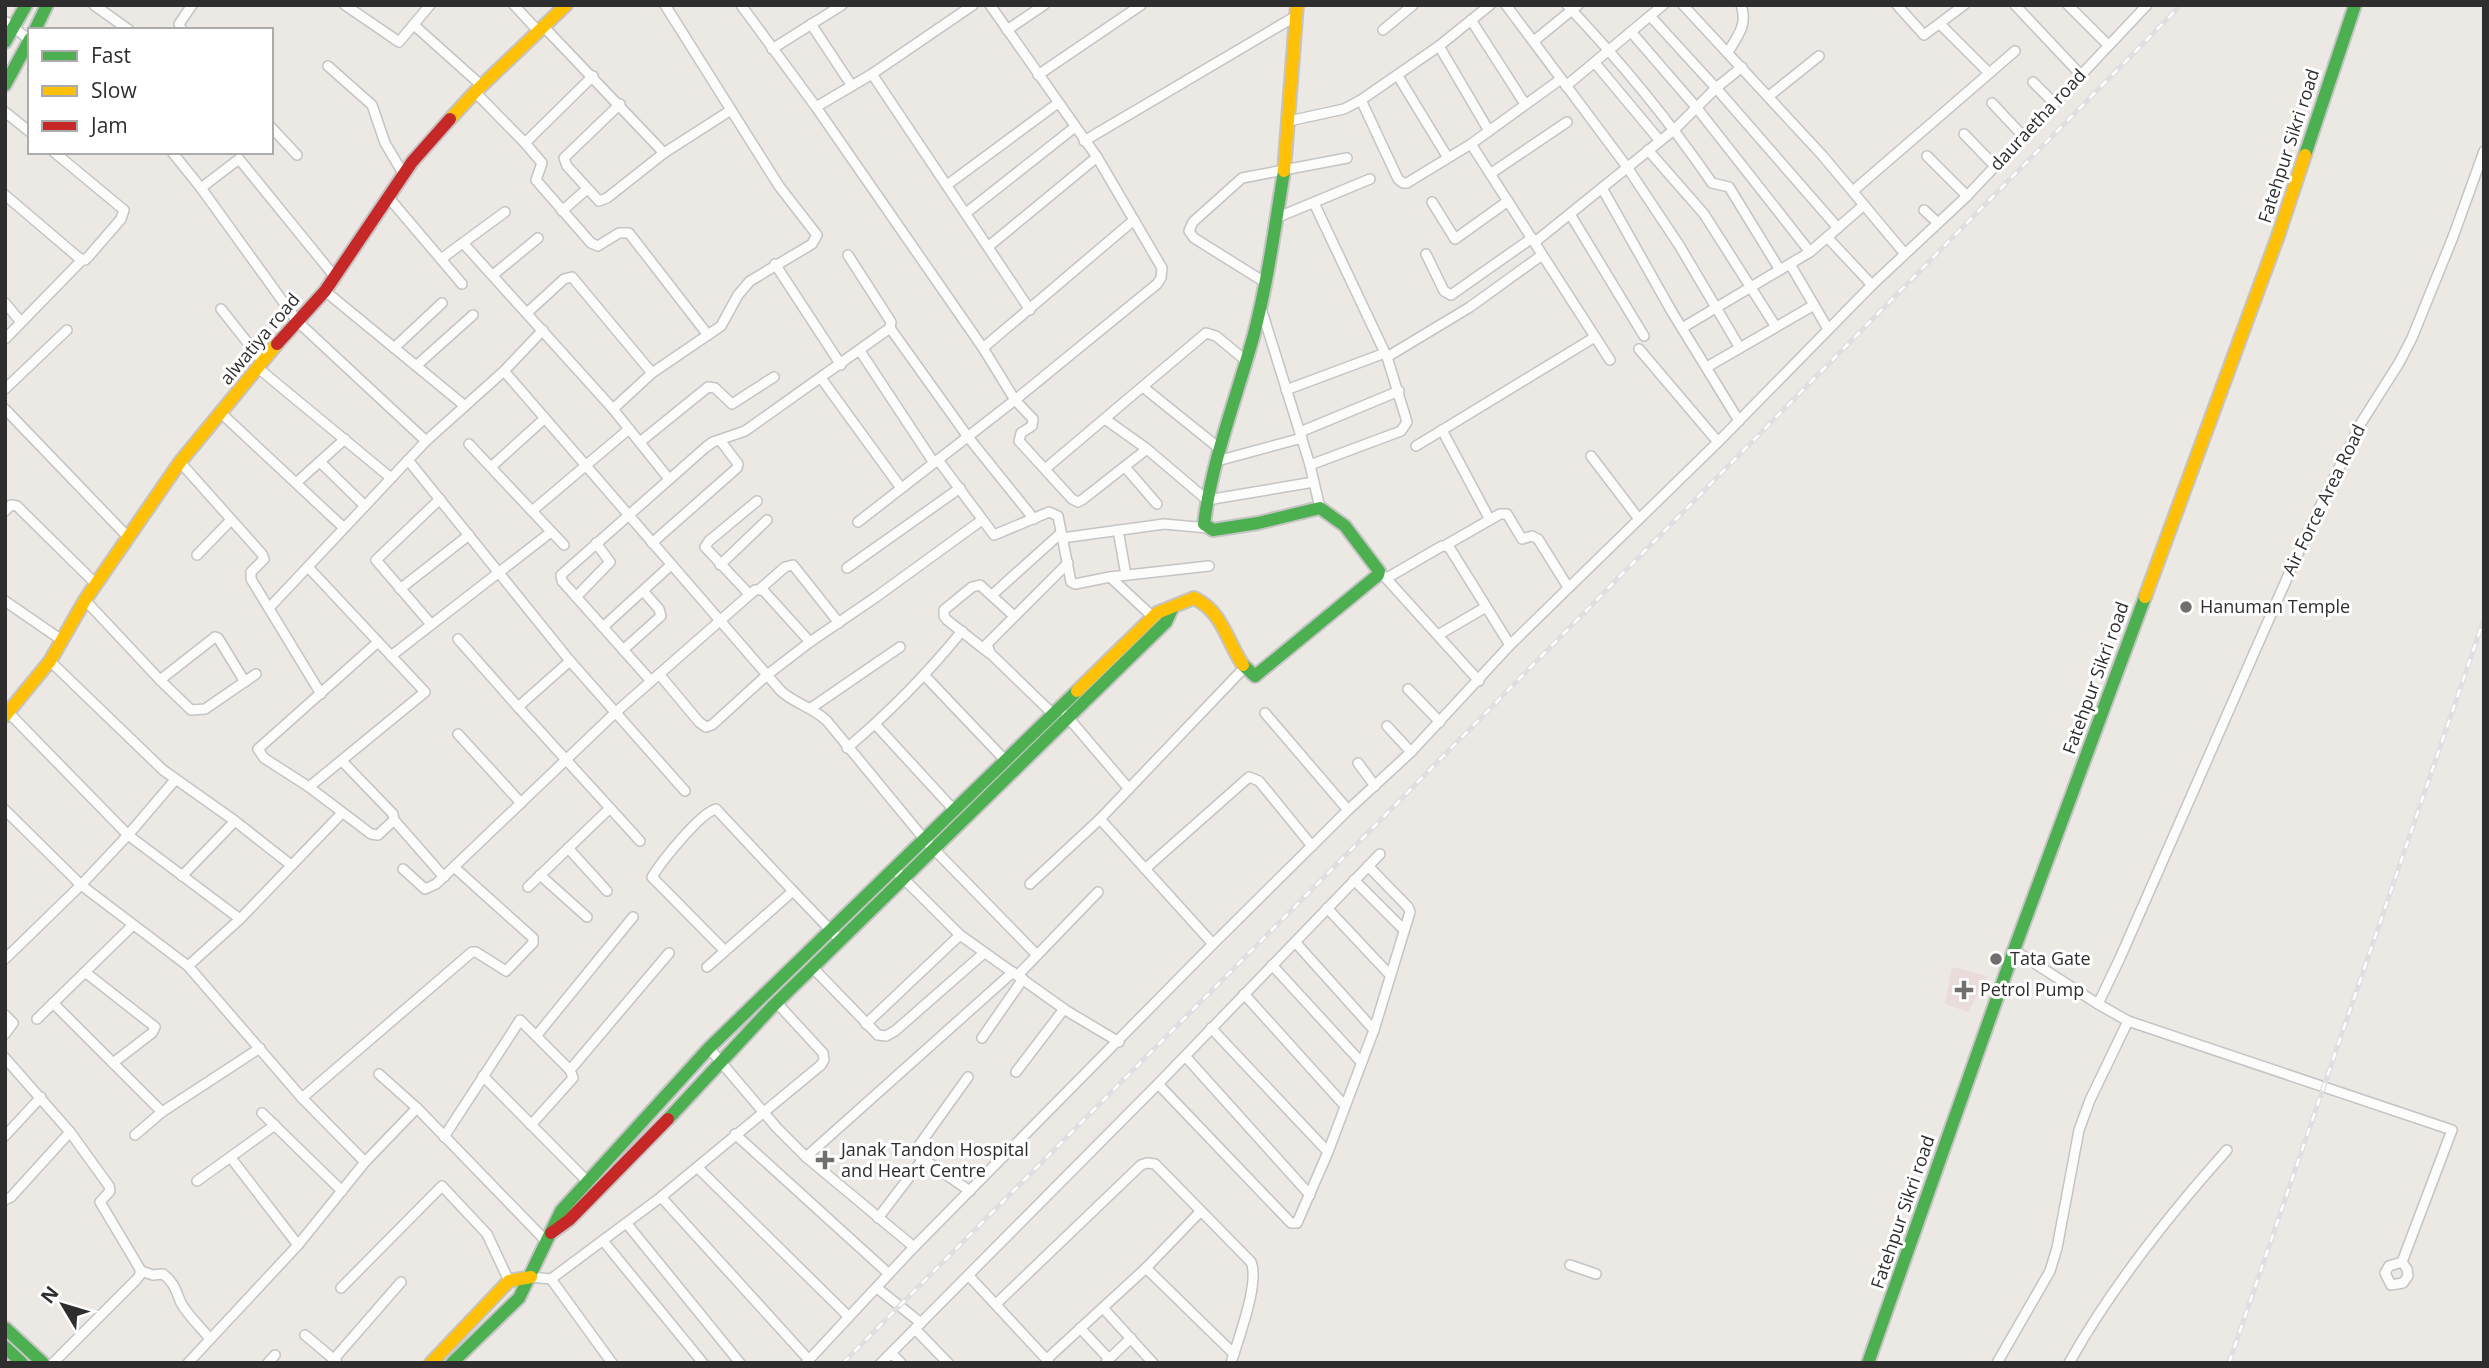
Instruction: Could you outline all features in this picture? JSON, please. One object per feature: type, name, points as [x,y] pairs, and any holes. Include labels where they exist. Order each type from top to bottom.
[{"type":"street","points":[[5,42],[9,24],[26,5]]},
{"type":"street","points":[[36,28],[47,5]]},
{"type":"street","points":[[94,5],[126,28]]},
{"type":"street","points":[[181,28],[179,24],[192,5]]},
{"type":"street","points":[[345,5],[397,42],[402,40],[430,5]]},
{"type":"street","points":[[514,5],[593,76],[664,153]]},
{"type":"street","name":"alwatiya road","points":[[7,714],[50,661],[85,600],[180,462],[325,291],[412,162],[478,89],[566,5]]},
{"type":"street","points":[[613,409],[652,373],[726,321],[738,295],[750,281],[812,244],[817,235],[779,186],[665,5]]},
{"type":"street","points":[[741,5],[816,107],[983,348],[1015,400],[1033,422],[1032,426],[1021,433],[1019,441],[1074,502],[1078,502],[1147,449]]},
{"type":"street","points":[[816,107],[872,74],[957,10],[973,5]]},
{"type":"street","points":[[858,522],[1015,400],[1161,278],[1162,268],[1097,157],[989,5]]},
{"type":"street","points":[[1007,30],[1044,5]]},
{"type":"street","points":[[1038,75],[1141,5]]},
{"type":"street","points":[[1382,30],[1413,5]]},
{"type":"street","points":[[1289,121],[1344,109],[1361,100],[1439,46],[1490,5]]},
{"type":"street","points":[[1506,5],[1627,167],[1679,245],[1740,348]]},
{"type":"street","points":[[1361,100],[1398,179],[1407,183],[1471,144],[1525,104],[1595,63],[1663,5]]},
{"type":"street","points":[[1684,5],[1769,96],[1905,254]]},
{"type":"street","points":[[1728,52],[1743,28],[1744,12],[1741,5]]},
{"type":"street","points":[[1897,5],[1924,35],[1964,5]]},
{"type":"street","points":[[2015,5],[2081,75]]},
{"type":"street","points":[[2068,5],[2108,45]]},
{"type":"street","name":"dauraetha road","points":[[808,1361],[888,1273],[1213,944],[1348,810],[1411,752],[1510,645],[1718,442],[1872,285],[1967,196],[2147,5]]},
{"type":"street","name":"Fatehpur Sikri road","points":[[1868,1363],[2014,950],[2278,236],[2355,5]]},
{"type":"street","points":[[772,49],[840,6]]},
{"type":"street","points":[[1534,41],[1572,7],[1675,129],[1712,183],[1729,187],[1780,270]]},
{"type":"street","points":[[1208,528],[1204,518],[1207,500],[1266,283],[1284,169],[1297,10]]},
{"type":"street","points":[[1084,141],[1297,10]]},
{"type":"street","points":[[1651,16],[1838,228]]},
{"type":"street","points":[[1471,20],[1525,104]]},
{"type":"street","points":[[9,24],[28,38]]},
{"type":"street","points":[[811,24],[852,86]]},
{"type":"street","points":[[1940,24],[1989,73]]},
{"type":"street","points":[[414,25],[478,89],[542,163],[536,180],[594,246],[603,244],[619,233],[629,233],[708,335]]},
{"type":"street","points":[[1632,33],[1696,107],[1810,252]]},
{"type":"street","points":[[5,85],[28,44]]},
{"type":"street","points":[[1439,46],[1489,131]]},
{"type":"street","points":[[1853,191],[2015,51]]},
{"type":"street","points":[[1769,96],[1819,56]]},
{"type":"street","points":[[1595,63],[1660,141]]},
{"type":"street","points":[[328,66],[372,105],[385,143],[404,175]]},
{"type":"street","points":[[1426,254],[1444,291],[1451,295],[1570,214],[1675,129],[1742,66]]},
{"type":"street","points":[[872,74],[1030,310]]},
{"type":"street","points":[[524,143],[593,76]]},
{"type":"street","points":[[1398,76],[1448,158]]},
{"type":"street","points":[[2033,82],[2054,103]]},
{"type":"street","points":[[947,185],[1058,103]]},
{"type":"street","points":[[1992,103],[2023,136]]},
{"type":"street","points":[[620,104],[564,158],[567,166],[596,199],[602,202],[664,153],[731,110]]},
{"type":"street","points":[[5,113],[28,130]]},
{"type":"street","points":[[1490,174],[1567,122]]},
{"type":"street","points":[[966,213],[1075,127]]},
{"type":"street","points":[[273,129],[297,155]]},
{"type":"street","points":[[1964,134],[1995,166]]},
{"type":"street","points":[[1471,144],[1610,360]]},
{"type":"street","points":[[1648,150],[1704,214],[1776,327]]},
{"type":"street","name":"Air Force Area Road","points":[[2098,1004],[2306,535],[2361,423],[2413,338],[2484,151]]},
{"type":"street","points":[[5,339],[82,260],[89,257],[121,219],[124,210],[56,154]]},
{"type":"street","points":[[174,154],[297,321],[426,441]]},
{"type":"street","points":[[1927,156],[1967,196]]},
{"type":"street","points":[[989,246],[1097,157]]},
{"type":"street","points":[[1266,283],[1194,238],[1190,227],[1242,178],[1347,158]]},
{"type":"street","points":[[201,188],[239,159],[335,277]]},
{"type":"street","points":[[1276,218],[1370,179]]},
{"type":"street","points":[[1602,188],[1739,421]]},
{"type":"street","points":[[562,211],[587,189]]},
{"type":"street","points":[[5,195],[82,260]]},
{"type":"street","points":[[389,198],[462,284]]},
{"type":"street","points":[[1432,202],[1455,239],[1508,201]]},
{"type":"street","points":[[1310,465],[1401,431],[1407,422],[1386,355],[1314,203]]},
{"type":"street","points":[[1682,328],[1810,252],[1864,205]]},
{"type":"street","points":[[1924,210],[1938,223]]},
{"type":"street","points":[[441,259],[505,212]]},
{"type":"street","points":[[1570,214],[1644,336]]},
{"type":"street","points":[[983,348],[1134,220]]},
{"type":"street","points":[[1827,237],[1872,285]]},
{"type":"street","points":[[493,275],[538,238]]},
{"type":"street","points":[[463,243],[613,409],[669,479]]},
{"type":"street","points":[[651,681],[562,581],[561,575],[706,447],[745,431],[890,328],[891,322],[848,254]]},
{"type":"street","points":[[1286,390],[1386,355],[1470,307],[1542,255]]},
{"type":"street","points":[[775,264],[841,365]]},
{"type":"street","points":[[1790,264],[1828,329]]},
{"type":"street","points":[[528,312],[564,279],[572,277],[652,373]]},
{"type":"street","points":[[325,291],[465,406]]},
{"type":"street","points":[[5,303],[21,323]]},
{"type":"street","points":[[394,348],[442,303]]},
{"type":"street","points":[[1707,367],[1814,305]]},
{"type":"street","points":[[1261,306],[1310,465],[1320,508],[1340,521],[1383,576],[1479,681]]},
{"type":"street","points":[[221,309],[260,365],[391,478]]},
{"type":"street","points":[[416,366],[473,315]]},
{"type":"street","points":[[890,328],[968,437],[1034,519]]},
{"type":"street","points":[[5,389],[67,330]]},
{"type":"street","points":[[270,607],[426,441],[504,371],[544,330]]},
{"type":"street","points":[[1045,469],[1206,333],[1216,336],[1245,360]]},
{"type":"street","points":[[1416,446],[1595,337]]},
{"type":"street","points":[[1639,349],[1718,442]]},
{"type":"street","points":[[860,351],[936,461],[960,488],[991,533],[997,535],[1049,512],[1055,513],[1058,516],[1070,578],[1075,584],[1110,577],[1209,566]]},
{"type":"street","points":[[504,371],[786,696],[811,708],[827,721],[929,844],[1037,955]]},
{"type":"street","points":[[640,442],[708,387],[715,388],[732,404],[774,377]]},
{"type":"street","points":[[821,378],[901,488]]},
{"type":"street","points":[[1143,387],[1218,455]]},
{"type":"street","points":[[1218,455],[1301,435],[1399,391]]},
{"type":"street","points":[[5,409],[128,537]]},
{"type":"street","points":[[221,413],[344,528]]},
{"type":"street","points":[[491,467],[544,419]]},
{"type":"street","points":[[1105,419],[1147,449],[1207,500],[1314,482]]},
{"type":"street","points":[[532,511],[629,429]]},
{"type":"street","points":[[1442,430],[1490,520]]},
{"type":"street","points":[[296,483],[345,439]]},
{"type":"street","points":[[652,543],[737,468],[735,459],[720,440]]},
{"type":"street","points":[[470,444],[564,545]]},
{"type":"street","points":[[1591,456],[1639,519]]},
{"type":"street","points":[[408,460],[570,662],[685,791]]},
{"type":"street","points":[[180,462],[263,557],[251,575],[321,694]]},
{"type":"street","points":[[320,462],[365,506]]},
{"type":"street","points":[[1125,467],[1157,505]]},
{"type":"street","points":[[847,568],[960,488]]},
{"type":"street","points":[[430,623],[376,560],[440,499]]},
{"type":"street","points":[[749,594],[706,550],[706,544],[757,501]]},
{"type":"street","points":[[5,511],[11,505],[17,506],[96,584]]},
{"type":"street","points":[[992,595],[1062,536],[1178,524],[1208,528],[1258,523],[1320,508]]},
{"type":"street","points":[[452,1363],[519,1298],[561,1211],[709,1048],[835,935],[1061,714],[1161,611],[1172,609],[1194,598],[1209,604],[1245,667],[1252,676],[1257,675],[1383,576],[1446,545],[1500,514],[1507,514],[1522,538],[1532,536],[1538,539],[1569,587]]},
{"type":"street","points":[[197,555],[231,520]]},
{"type":"street","points":[[720,565],[767,520]]},
{"type":"street","points":[[659,674],[699,722],[706,727],[712,725],[767,675],[810,642],[982,520]]},
{"type":"street","points":[[1118,530],[1126,575]]},
{"type":"street","points":[[391,656],[551,531]]},
{"type":"street","points":[[400,589],[469,535]]},
{"type":"street","points":[[576,597],[610,562],[596,543]]},
{"type":"street","points":[[1446,545],[1453,551],[1510,645]]},
{"type":"street","points":[[990,653],[987,644],[1068,563]]},
{"type":"street","points":[[603,627],[671,565]]},
{"type":"street","points":[[403,869],[425,889],[436,884],[616,712],[749,594],[761,588],[785,567],[793,565],[839,623]]},
{"type":"street","points":[[308,567],[424,689],[424,695],[309,787]]},
{"type":"street","points":[[1110,577],[1153,617]]},
{"type":"street","points":[[1014,616],[984,587],[977,585],[944,610],[944,616],[1061,714],[1129,789]]},
{"type":"street","points":[[761,588],[810,642]]},
{"type":"street","points":[[623,650],[661,616],[659,609],[643,590]]},
{"type":"street","points":[[85,600],[191,710],[205,709],[256,674]]},
{"type":"street","points":[[5,601],[63,641]]},
{"type":"street","points":[[1438,635],[1486,607]]},
{"type":"street","points":[[929,844],[954,810],[1004,759],[1061,714],[1166,622],[1172,609]]},
{"type":"street","points":[[847,748],[925,676],[962,631]]},
{"type":"street","points":[[160,680],[215,637],[245,682]]},
{"type":"street","points":[[458,639],[640,841]]},
{"type":"street","points":[[378,642],[258,749],[264,758],[309,787],[375,836],[394,820]]},
{"type":"street","points":[[811,708],[900,646]]},
{"type":"street","points":[[50,661],[175,780],[235,821],[291,865]]},
{"type":"street","points":[[519,707],[570,662]]},
{"type":"street","points":[[1030,884],[1100,819],[1245,667]]},
{"type":"street","points":[[925,676],[1004,759]]},
{"type":"street","points":[[1408,689],[1440,722]]},
{"type":"street","points":[[1265,713],[1348,810]]},
{"type":"street","points":[[7,714],[128,835],[240,919]]},
{"type":"street","points":[[875,724],[954,810]]},
{"type":"street","points":[[1387,726],[1411,752]]},
{"type":"street","points":[[458,734],[521,803]]},
{"type":"street","points":[[342,761],[393,814],[394,820],[444,877]]},
{"type":"street","points":[[1358,763],[1375,786]]},
{"type":"street","points":[[1145,869],[1249,777],[1259,781],[1312,846]]},
{"type":"street","points":[[5,959],[81,885],[175,780]]},
{"type":"street","points":[[528,887],[610,808]]},
{"type":"street","points":[[5,810],[81,885],[188,966],[302,1098],[365,1162]]},
{"type":"street","points":[[724,951],[652,877],[711,810],[716,810],[835,935]]},
{"type":"street","points":[[188,966],[240,919],[342,813]]},
{"type":"street","points":[[1100,819],[1213,944]]},
{"type":"street","points":[[182,876],[235,821]]},
{"type":"street","points":[[568,848],[607,891]]},
{"type":"street","points":[[881,1363],[1158,1084],[1380,854]]},
{"type":"street","points":[[1158,1084],[1293,1225],[1310,1195],[1328,1152],[1374,1030],[1410,912],[1408,906],[1368,866]]},
{"type":"street","points":[[302,1098],[472,952],[506,971],[533,943],[533,939],[520,925],[454,867]]},
{"type":"street","points":[[898,874],[960,935],[1064,1009],[1119,1042]]},
{"type":"street","points":[[540,875],[587,917]]},
{"type":"street","points":[[1354,880],[1404,930]]},
{"type":"street","points":[[707,967],[793,891]]},
{"type":"street","points":[[806,1157],[1018,975],[1098,892]]},
{"type":"street","points":[[1327,908],[1390,975]]},
{"type":"street","points":[[537,1035],[633,917]]},
{"type":"street","points":[[37,1019],[133,925]]},
{"type":"street","points":[[548,1237],[569,1220],[663,1126],[720,1061],[812,967],[835,935]]},
{"type":"street","points":[[866,1024],[960,935]]},
{"type":"street","points":[[1295,942],[1374,1030]]},
{"type":"street","points":[[2014,950],[2128,1021],[2452,1130],[2402,1262]]},
{"type":"street","points":[[569,1070],[669,953]]},
{"type":"street","points":[[812,967],[866,1024],[878,1035],[887,1036],[984,953]]},
{"type":"street","points":[[1272,965],[1361,1062]]},
{"type":"street","points":[[85,972],[155,1027],[113,1063]]},
{"type":"street","points":[[982,1038],[1018,975]]},
{"type":"street","points":[[1244,994],[1345,1106]]},
{"type":"street","points":[[430,1363],[509,1280],[531,1277],[551,1279],[662,1197],[762,1111],[821,1065],[825,1056],[776,1002]]},
{"type":"street","points":[[53,1003],[162,1112]]},
{"type":"street","points":[[1016,1072],[1064,1009]]},
{"type":"street","points":[[5,1015],[13,1023],[5,1034]]},
{"type":"street","points":[[444,1137],[518,1021],[522,1021],[537,1035],[573,1075],[572,1080],[531,1125]]},
{"type":"street","points":[[1997,1363],[2050,1271],[2057,1248],[2079,1129],[2128,1021]]},
{"type":"street","points":[[1211,1028],[1328,1152]]},
{"type":"street","points":[[135,1135],[162,1112],[260,1048]]},
{"type":"street","points":[[709,1048],[762,1111],[806,1157],[914,1247]]},
{"type":"street","points":[[1185,1056],[1310,1195]]},
{"type":"street","points":[[5,1058],[70,1132],[110,1189],[100,1202],[141,1271],[163,1274],[169,1279],[179,1293],[182,1303],[210,1339]]},
{"type":"street","points":[[379,1074],[548,1237]]},
{"type":"street","points":[[484,1076],[587,1181]]},
{"type":"street","points":[[968,1077],[917,1146],[916,1153],[970,1191]]},
{"type":"street","points":[[5,1136],[41,1097]]},
{"type":"street","points":[[188,1363],[298,1245],[365,1162],[417,1108]]},
{"type":"street","points":[[262,1113],[342,1191]]},
{"type":"street","points":[[197,1181],[275,1125]]},
{"type":"street","points":[[5,1200],[11,1198],[70,1132]]},
{"type":"street","points":[[735,1134],[888,1273]]},
{"type":"street","points":[[2069,1363],[2119,1284],[2204,1175],[2227,1150]]},
{"type":"street","points":[[231,1158],[298,1245]]},
{"type":"street","points":[[878,1217],[923,1159]]},
{"type":"street","points":[[996,1304],[1141,1165],[1155,1164],[1254,1268],[1253,1282],[1232,1358]]},
{"type":"street","points":[[698,1168],[848,1316]]},
{"type":"street","points":[[341,1288],[442,1186],[487,1234],[509,1280]]},
{"type":"street","points":[[662,1197],[808,1361]]},
{"type":"street","points":[[969,1276],[1049,1361],[1200,1212]]},
{"type":"street","points":[[627,1224],[740,1363]]},
{"type":"street","points":[[604,1242],[703,1363]]},
{"type":"street","points":[[1570,1265],[1597,1274]]},
{"type":"street","points":[[1146,1268],[1232,1358]]},
{"type":"street","points":[[52,1363],[136,1280],[141,1271]]},
{"type":"street","points":[[551,1279],[612,1363]]},
{"type":"street","points":[[305,1335],[336,1361],[401,1282]]},
{"type":"street","points":[[877,1288],[918,1326],[948,1363]]},
{"type":"street","points":[[1102,1308],[1153,1363]]},
{"type":"street","points":[[5,1328],[43,1363]]},
{"type":"street","points":[[1080,1328],[1107,1361],[1131,1338]]},
{"type":"street","points":[[5,1347],[22,1363]]},
{"type":"street","points":[[891,1353],[901,1363]]},
{"type":"street","points":[[268,1363],[275,1355]]},
{"type":"shaded area","name":"Petrol Pump","points":[[1952,967],[1987,976],[1968,1012],[1945,1004]]},
{"type":"railway","points":[[843,1363],[2181,5]]},
{"type":"railway","points":[[2229,1363],[2484,619]]},
{"type":"traffic: fast","points":[[5,42],[26,5]]},
{"type":"traffic: fast","points":[[36,28],[47,5]]},
{"type":"traffic: fast","points":[[2305,155],[2355,5]]},
{"type":"traffic: fast","points":[[5,85],[28,43]]},
{"type":"traffic: fast","points":[[1243,665],[1255,676],[1378,575],[1379,571],[1345,526],[1320,508],[1258,523],[1213,530],[1204,524],[1219,452],[1259,314],[1284,171]]},
{"type":"traffic: fast","points":[[1868,1363],[2014,950],[2145,597]]},
{"type":"traffic: fast","points":[[668,1119],[772,1007],[1166,622],[1172,609]]},
{"type":"traffic: fast","points":[[452,1363],[519,1298],[561,1211],[709,1048],[1077,691]]},
{"type":"traffic: fast","points":[[5,1328],[43,1363]]},
{"type":"traffic: fast","points":[[5,1347],[22,1363]]},
{"type":"traffic: slow","points":[[450,119],[566,5]]},
{"type":"traffic: slow","points":[[1284,171],[1297,5]]},
{"type":"traffic: slow","points":[[2145,597],[2278,236],[2305,155]]},
{"type":"traffic: slow","points":[[5,716],[50,661],[85,600],[180,462],[277,344]]},
{"type":"traffic: slow","points":[[1077,691],[1157,613],[1194,598],[1218,619],[1243,665]]},
{"type":"traffic: slow","points":[[431,1363],[509,1281],[531,1277]]},
{"type":"traffic: jam","points":[[277,344],[325,291],[412,162],[450,119]]},
{"type":"traffic: jam","points":[[551,1233],[569,1220],[668,1119]]},
{"type":"place","name":"Hanuman Temple","points":[[2186,607]]},
{"type":"place","name":"Tata Gate","points":[[1996,959]]},
{"type":"place","name":"Petrol Pump","points":[[1964,990]]},
{"type":"place","name":"Janak Tandon Hospital and Heart Centre","points":[[825,1160]]}]
